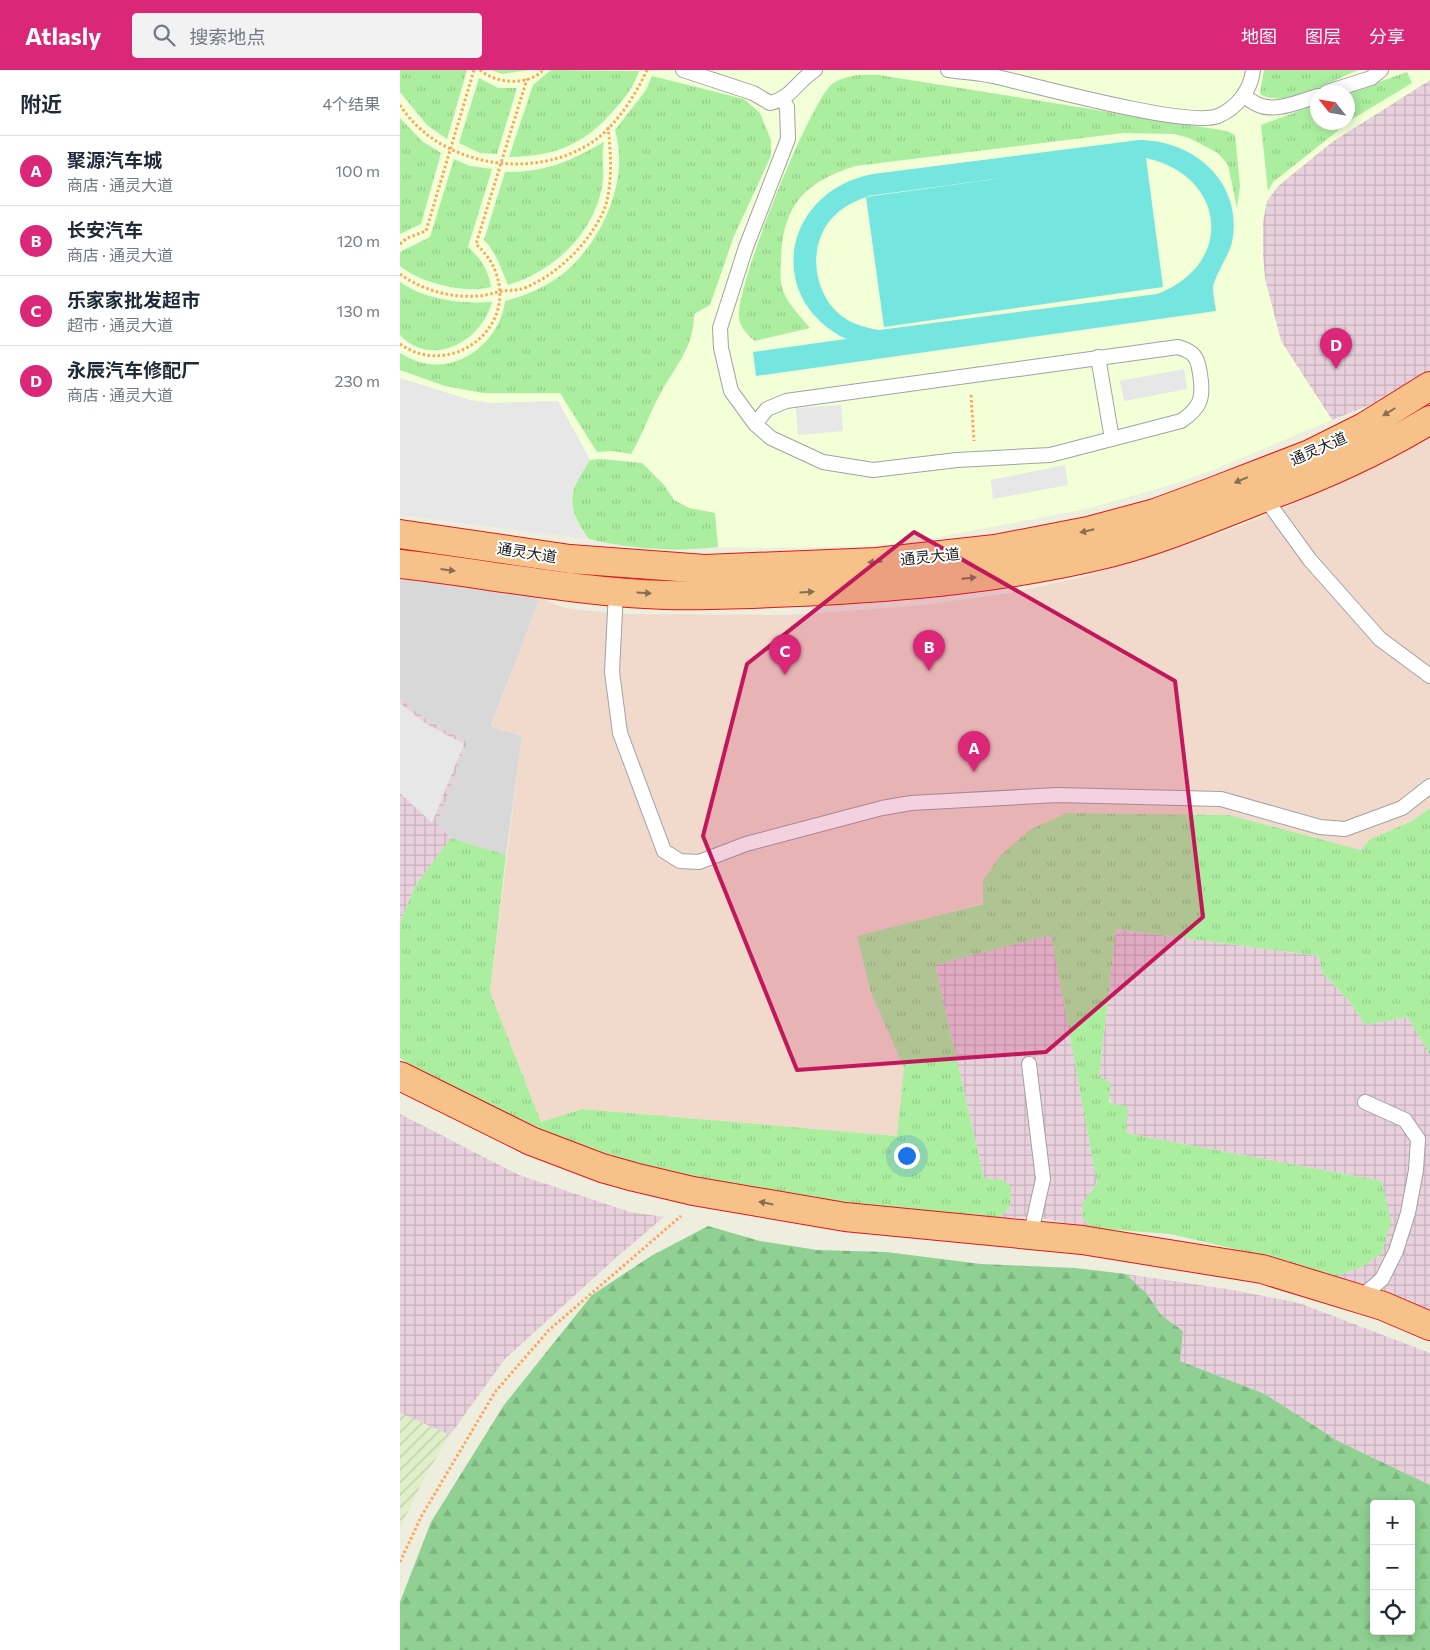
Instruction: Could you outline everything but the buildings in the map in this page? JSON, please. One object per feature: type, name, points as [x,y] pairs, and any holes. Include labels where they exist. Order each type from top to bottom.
[{"type":"highway","name":"通灵大道","points":[[400,534],[570,559],[705,569],[877,562],[995,548],[1088,531],[1155,513],[1210,493],[1310,454],[1364,427],[1430,386]]},
{"type":"highway","name":"通灵大道","points":[[400,564],[616,592],[665,595],[856,589],[1013,573],[1111,552],[1170,535],[1347,466],[1430,420]]},
{"type":"highway","points":[[400,1076],[531,1141],[602,1168],[634,1177],[693,1191],[845,1217],[1030,1237],[1082,1240],[1262,1269],[1383,1306],[1430,1326]]},
{"type":"highway","points":[[400,1093],[553,1168],[632,1193],[689,1207],[835,1231],[1071,1256],[1254,1283],[1354,1311],[1430,1341]]},
{"type":"lane","points":[[683,70],[753,93],[770,103],[783,100],[815,70]]},
{"type":"lane","points":[[948,70],[991,76],[1134,108],[1196,118],[1216,117],[1231,108],[1244,95],[1252,78],[1253,70]]},
{"type":"lane","points":[[1349,85],[1371,78],[1381,70]]},
{"type":"lane","points":[[1244,95],[1252,103],[1263,108],[1290,104],[1310,98]]},
{"type":"lane","points":[[756,424],[767,409],[786,401],[1178,347],[1190,350],[1198,357],[1203,391],[1192,414],[1181,421],[1050,455],[975,459],[874,470],[823,462],[804,455],[771,438],[756,424],[731,391],[721,348],[720,328],[746,247],[788,139],[787,107],[783,100]]},
{"type":"lane","points":[[1098,357],[1112,439]]},
{"type":"lane","points":[[1265,498],[1310,560],[1380,639],[1430,676]]},
{"type":"lane","points":[[616,592],[612,672],[620,733],[664,851],[680,861],[699,862],[746,844],[882,808],[912,803],[1057,795],[1221,799],[1320,827],[1345,829],[1402,808],[1430,786]]},
{"type":"lane","points":[[1029,1064],[1043,1180],[1030,1237]]},
{"type":"lane","points":[[1359,1298],[1382,1279],[1396,1251],[1408,1212],[1416,1170],[1418,1139],[1406,1120],[1384,1108],[1365,1102]]},
{"type":"path","points":[[400,244],[407,238],[426,231],[474,70]]},
{"type":"path","points":[[480,70],[506,81],[527,79],[538,75],[543,70]]},
{"type":"path","points":[[400,105],[415,124],[429,136],[477,159],[501,164],[535,162],[571,153],[598,137],[631,99],[647,70]]},
{"type":"path","points":[[400,344],[409,350],[428,356],[447,356],[465,350],[479,340],[491,326],[498,309],[500,291],[497,274],[489,257],[476,244],[527,79]]},
{"type":"path","points":[[400,274],[429,289],[461,296],[489,296],[500,291],[512,292],[544,278],[575,254],[604,209],[610,176],[608,127]]},
{"type":"path","points":[[970,375],[975,459]]},
{"type":"path","points":[[400,1562],[426,1508],[494,1392],[549,1330],[580,1301],[673,1224],[689,1207]]},
{"type":"highlighted area","points":[[914,532],[1175,681],[1203,917],[1046,1052],[797,1070],[703,836],[747,664]]},
{"type":"shaded area","points":[[400,70],[1430,70],[1430,80],[1355,127],[1355,85],[1310,85],[1310,130],[1351,130],[1332,142],[1278,186],[1267,201],[1263,221],[1265,279],[1281,341],[1332,420],[1213,470],[1174,484],[1086,509],[912,542],[871,546],[718,547],[714,513],[689,508],[674,500],[664,485],[643,463],[601,459],[590,460],[558,401],[492,403],[470,400],[400,378]]},
{"type":"shaded area","points":[[1430,80],[1430,370],[1370,405],[1332,420],[1281,341],[1265,279],[1263,221],[1267,201],[1278,186],[1332,142],[1351,130],[1355,130],[1355,127]]},
{"type":"shaded area","points":[[1139,140],[1159,142],[1178,148],[1196,157],[1211,169],[1222,184],[1230,201],[1234,221],[1232,242],[1214,283],[1213,291],[1216,311],[756,376],[753,352],[846,339],[820,321],[803,298],[794,273],[795,248],[803,223],[819,201],[843,184],[873,174]],"holes":[[[1146,158],[1173,168],[1193,183],[1206,201],[1211,222],[1209,243],[1200,263],[1182,281],[1157,294],[879,330],[861,326],[843,317],[833,307],[819,282],[817,254],[820,240],[826,226],[835,215],[850,204],[868,196],[1016,176],[866,197],[884,327],[1163,287]]]},
{"type":"shaded area","points":[[1184,369],[1187,389],[1124,401],[1120,381]]},
{"type":"shaded area","points":[[400,378],[470,400],[492,403],[558,401],[590,460],[573,488],[571,505],[577,524],[588,539],[400,515]]},
{"type":"shaded area","points":[[841,405],[843,431],[798,435],[796,408]]},
{"type":"shaded area","points":[[1430,436],[1430,808],[1410,822],[1370,839],[1361,850],[1229,815],[1067,813],[983,903],[857,937],[870,990],[904,1068],[898,1136],[582,1109],[541,1122],[490,992],[522,736],[491,727],[540,598],[565,608],[619,614],[789,615],[914,606],[1004,594],[1083,577],[1196,542],[1260,518],[1330,488],[1382,463]]},
{"type":"shaded area","points":[[1065,465],[1068,485],[993,499],[991,480]]},
{"type":"shaded area","points":[[400,578],[540,598],[491,726],[522,736],[506,855],[451,838],[436,824],[467,742],[427,720],[400,699]]},
{"type":"shaded area","points":[[400,699],[427,720],[467,742],[437,824],[451,838],[415,886],[400,923]]},
{"type":"shaded area","points":[[400,703],[425,723],[464,744],[432,823],[400,793]]},
{"type":"shaded area","points":[[1116,929],[1319,956],[1322,972],[1350,1002],[1365,1025],[1408,1017],[1430,1055],[1430,1313],[1313,1275],[1340,1275],[1362,1267],[1382,1181],[1126,1133],[1099,1076]]},
{"type":"shaded area","points":[[1051,934],[1097,1183],[1090,1191],[1082,1217],[1091,1228],[1035,1217],[999,1218],[1010,1207],[1003,1180],[984,1178],[935,965]]},
{"type":"shaded area","points":[[400,1114],[519,1175],[630,1212],[664,1217],[619,1255],[504,1360],[450,1435],[400,1413]]},
{"type":"shaded area","points":[[1126,1274],[1227,1289],[1299,1303],[1430,1353],[1430,1485],[1338,1441],[1265,1394],[1180,1361],[1183,1331],[1161,1315],[1147,1294]]},
{"type":"shaded area","points":[[400,1413],[450,1435],[425,1476],[400,1528]]},
{"type":"green space","points":[[400,70],[467,70],[447,139],[427,125],[400,92]]},
{"type":"green space","points":[[491,70],[529,70],[502,74]]},
{"type":"green space","points":[[551,70],[639,71],[632,87],[618,105],[603,122],[580,140],[555,151],[509,157],[533,85]]},
{"type":"green space","points":[[1264,70],[1358,70],[1325,85],[1310,85],[1310,92],[1296,96],[1271,98],[1260,94]]},
{"type":"green space","points":[[1407,72],[1412,83],[1355,117],[1355,91]]},
{"type":"green space","points":[[858,75],[879,75],[1227,131],[1235,135],[1240,186],[1237,208],[1228,165],[1218,153],[1189,138],[1174,134],[1123,133],[855,166],[838,172],[811,187],[793,208],[787,221],[781,256],[782,287],[791,306],[810,328],[755,341],[746,333],[740,323],[741,298],[775,198],[819,101],[830,86],[836,82]]},
{"type":"green space","points":[[652,76],[744,99],[760,113],[771,140],[771,156],[734,236],[710,305],[694,314],[693,327],[687,348],[658,398],[631,454],[613,451],[597,452],[560,393],[483,393],[445,386],[400,370],[400,353],[429,364],[443,364],[468,356],[489,338],[497,327],[505,301],[543,287],[575,263],[596,235],[612,201],[617,184],[619,166],[619,148],[615,130],[646,90]]},
{"type":"green space","points":[[479,78],[498,88],[517,88],[497,154],[480,153],[459,143]]},
{"type":"green space","points":[[1310,107],[1310,130],[1339,130],[1273,182],[1268,191],[1261,125]]},
{"type":"green space","points":[[400,118],[422,141],[441,153],[421,224],[400,234]]},
{"type":"green space","points":[[604,142],[603,180],[599,199],[583,232],[557,259],[542,270],[508,285],[495,256],[484,240],[505,172],[519,172],[557,165]]},
{"type":"green space","points":[[454,159],[470,166],[492,169],[468,247],[483,265],[491,287],[469,289],[444,286],[419,277],[400,266],[400,252],[430,237]]},
{"type":"green space","points":[[400,282],[433,297],[457,301],[492,302],[478,328],[467,339],[441,350],[426,350],[413,345],[400,335]]},
{"type":"green space","points":[[601,459],[642,463],[664,485],[674,500],[689,508],[715,513],[718,547],[653,549],[589,539],[576,517],[572,499],[577,481],[590,460]]},
{"type":"green space","points":[[1430,808],[1430,1055],[1408,1017],[1365,1025],[1350,1002],[1322,972],[1319,956],[1116,929],[1099,1076],[1111,1083],[1109,1102],[1128,1107],[1126,1133],[1382,1181],[1391,1222],[1382,1253],[1362,1267],[1340,1275],[1313,1275],[1256,1254],[1170,1234],[1091,1228],[1082,1217],[1083,1202],[1097,1183],[1051,935],[935,965],[984,1178],[1003,1180],[1011,1186],[1010,1207],[999,1218],[942,1215],[783,1196],[600,1154],[554,1137],[461,1096],[400,1058],[400,923],[415,886],[451,838],[506,855],[490,992],[541,1122],[582,1109],[897,1136],[904,1068],[870,990],[857,936],[983,904],[983,880],[1001,855],[1031,829],[1067,813],[1229,815],[1361,850],[1370,839],[1410,822]]},
{"type":"green space","points":[[708,1226],[760,1241],[817,1250],[886,1252],[981,1264],[1075,1268],[1126,1274],[1147,1294],[1161,1315],[1183,1331],[1180,1361],[1265,1394],[1338,1441],[1430,1485],[1430,1650],[400,1650],[400,1602],[431,1522],[504,1405],[592,1295],[651,1256]]},
{"type":"place","name":"永辰汽车修配厂","points":[[1336,369]]},
{"type":"place","name":"长安汽车","points":[[929,671]]},
{"type":"place","name":"乐家家批发超市","points":[[785,675]]},
{"type":"place","name":"聚源汽车城","points":[[974,772]]}]
